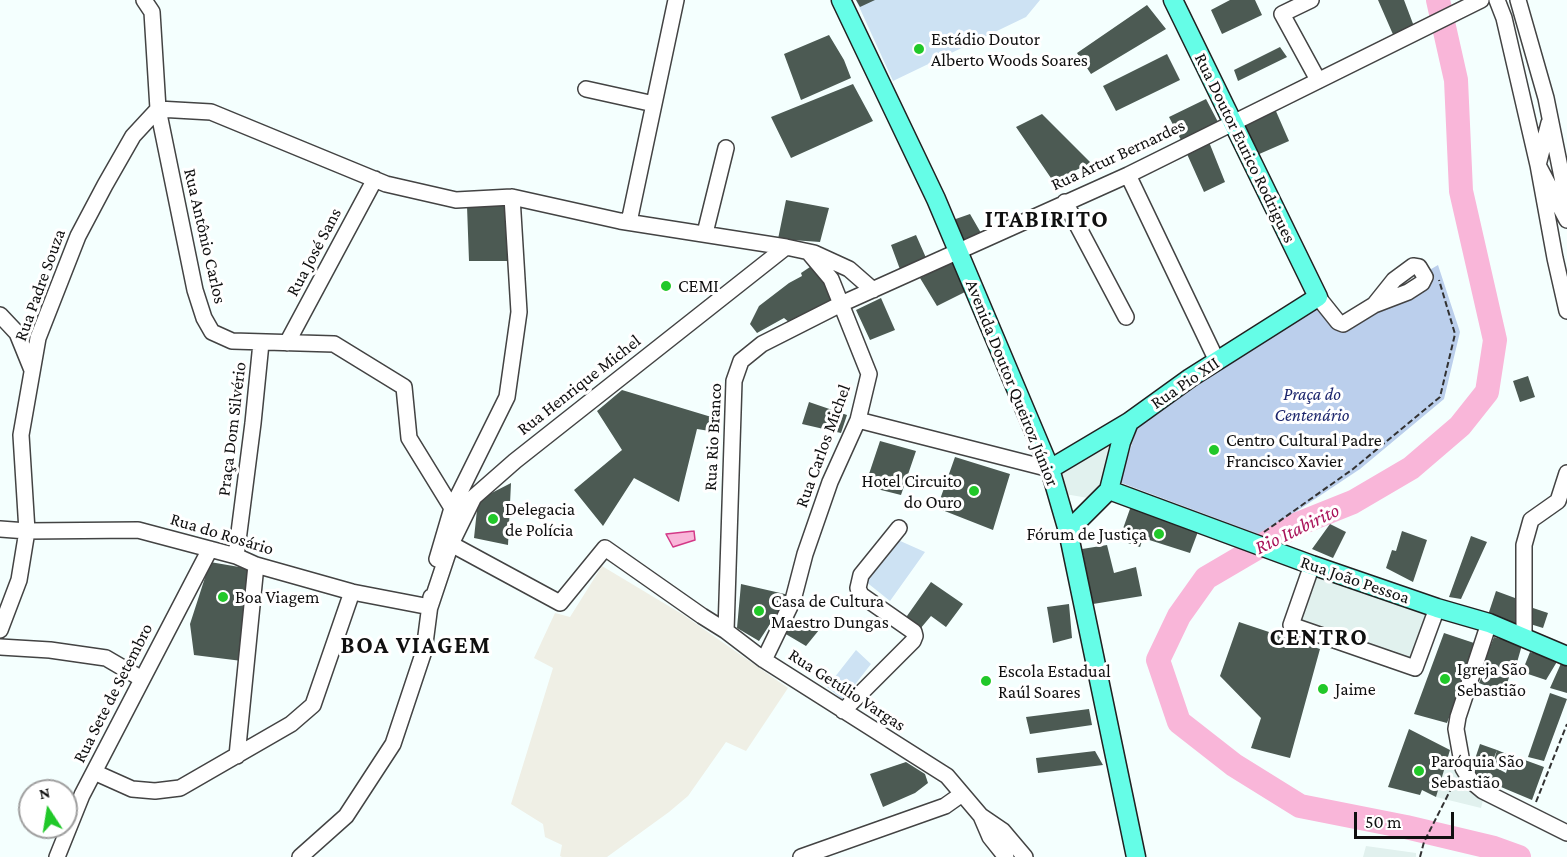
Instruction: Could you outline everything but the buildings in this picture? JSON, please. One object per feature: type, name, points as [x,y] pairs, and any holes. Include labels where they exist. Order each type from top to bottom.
[{"type":"main road","name":"Avenida Doutor Queiroz Júnior","points":[[841,0],[936,200],[1050,469],[1068,531],[1136,857]]},
{"type":"main road","name":"Rua Doutor Eurico Rodrigues","points":[[1173,0],[1318,297]]},
{"type":"main road","name":"Rua Pio XII","points":[[1050,469],[1129,422],[1217,361],[1318,297]]},
{"type":"main road","points":[[1068,531],[1109,490],[1121,442],[1129,422]]},
{"type":"main road","name":"Rua João Pessoa","points":[[1109,490],[1308,564],[1437,608],[1489,623],[1567,656]]},
{"type":"street","points":[[624,222],[654,104],[676,0]]},
{"type":"street","points":[[1311,0],[1282,14],[1318,80]]},
{"type":"street","points":[[1497,0],[1504,18],[1538,165],[1567,311]]},
{"type":"street","points":[[1518,0],[1536,61],[1567,201]]},
{"type":"street","name":"Rua Artur Bernardes","points":[[841,304],[1128,175],[1479,1]]},
{"type":"street","name":"Rua Antônio Carlos","points":[[152,4],[158,109],[195,290],[204,318],[212,332],[232,341],[334,344],[404,387],[409,438],[452,508]]},
{"type":"street","points":[[586,89],[654,104]]},
{"type":"street","points":[[158,109],[211,112],[375,179],[456,200],[512,197],[624,222],[808,252],[849,269],[873,290]]},
{"type":"street","name":"Rua Padre Souza","points":[[0,630],[19,580],[27,531],[21,435],[38,338],[78,236],[134,136],[158,109]]},
{"type":"street","points":[[1550,120],[1538,165],[1567,220]]},
{"type":"street","points":[[705,234],[726,148]]},
{"type":"street","points":[[1128,175],[1217,361]]},
{"type":"street","name":"Rua José Sans","points":[[286,343],[375,179]]},
{"type":"street","points":[[300,857],[346,816],[393,744],[424,651],[434,572],[443,535],[452,508],[507,397],[519,312],[512,197]]},
{"type":"street","points":[[1065,202],[1126,317]]},
{"type":"street","name":"Rua Henrique Michel","points":[[430,607],[451,544],[474,497],[515,461],[786,247]]},
{"type":"street","name":"Rua Carlos Michel","points":[[764,660],[793,600],[830,482],[858,420],[869,374],[831,279],[808,252]]},
{"type":"street","points":[[1318,297],[1338,322],[1343,324],[1374,305]]},
{"type":"street","name":"Rua Rio Branco","points":[[726,631],[734,381],[741,362],[762,344],[841,304]]},
{"type":"street","points":[[0,315],[17,333],[32,370]]},
{"type":"street","name":"Praça Dom Silvério","points":[[236,556],[261,343]]},
{"type":"street","points":[[858,420],[1050,469]]},
{"type":"street","points":[[1524,637],[1524,545],[1531,520],[1558,501],[1567,473]]},
{"type":"street","points":[[843,711],[914,640],[914,632],[861,595],[858,588],[861,575],[899,528]]},
{"type":"street","name":"Rua do Rosário","points":[[0,529],[27,531],[138,530],[236,556],[256,565],[351,592],[430,607]]},
{"type":"street","name":"Rua Getúlio Vargas","points":[[451,544],[560,603],[605,548],[726,631],[764,660],[947,776],[981,816],[1003,831],[1025,857]]},
{"type":"street","name":"Rua Sete de Setembro","points":[[57,857],[82,795],[210,549]]},
{"type":"street","points":[[1308,564],[1291,625],[1415,668],[1437,608]]},
{"type":"street","points":[[237,756],[256,565]]},
{"type":"street","points":[[94,772],[132,789],[155,791],[180,788],[291,724],[313,705],[351,592]]},
{"type":"street","points":[[1489,623],[1458,717],[1456,729],[1464,768],[1476,787],[1567,833]]},
{"type":"street","points":[[0,647],[50,650],[106,658],[142,679]]},
{"type":"street","points":[[801,857],[945,806],[962,794]]},
{"type":"street","points":[[981,816],[990,837],[1006,857]]},
{"type":"path","points":[[1250,542],[1353,469],[1440,398],[1455,334],[1436,271]]},
{"type":"path","points":[[1530,814],[1567,724]]},
{"type":"path","points":[[1420,857],[1424,842],[1440,809],[1464,768]]},
{"type":"shaded area","name":"Estádio Doutor Alberto Woods Soares","points":[[856,0],[1040,0],[1026,17],[893,81]]},
{"type":"shaded area","points":[[1111,442],[1107,488],[1088,498],[1065,494],[1060,468]]},
{"type":"shaded area","points":[[694,531],[695,540],[673,547],[666,534]]},
{"type":"shaded area","points":[[898,540],[925,552],[890,601],[865,581]]},
{"type":"shaded area","points":[[602,566],[682,614],[788,688],[746,751],[726,742],[688,796],[669,812],[607,857],[562,857],[560,856],[562,845],[545,837],[543,824],[511,804],[553,668],[534,658],[555,613],[570,617]]},
{"type":"shaded area","points":[[1314,575],[1428,616],[1413,664],[1297,623]]},
{"type":"shaded area","points":[[856,650],[871,664],[843,700],[827,687]]},
{"type":"shaded area","points":[[1448,755],[1462,784],[1484,796],[1481,808],[1436,797]]},
{"type":"shaded area","points":[[1366,846],[1416,853],[1416,857],[1363,857]]},
{"type":"green space","name":"Praça do Centenário","points":[[1438,265],[1460,332],[1444,399],[1360,469],[1261,535],[1119,482],[1138,426],[1325,298],[1341,322]]},
{"type":"waterway","name":"Rio Itabirito","points":[[1438,0],[1456,80],[1461,191],[1495,340],[1487,392],[1460,426],[1411,468],[1353,502],[1298,524],[1206,578],[1179,616],[1158,660],[1179,722],[1234,765],[1300,806],[1406,827],[1494,848],[1519,857]]},
{"type":"place","name":"Estádio Doutor Alberto Woods Soares","points":[[919,49]]},
{"type":"place","name":"CEMI","points":[[666,286]]},
{"type":"place","name":"Centro Cultural Padre Francisco Xavier","points":[[1214,450]]},
{"type":"place","name":"Hotel Circuito do Ouro","points":[[974,491]]},
{"type":"place","name":"Delegacia de Polícia","points":[[493,519]]},
{"type":"place","name":"Fórum de Justiça","points":[[1159,534]]},
{"type":"place","name":"Boa Viagem","points":[[223,597]]},
{"type":"place","name":"Casa de Cultura Maestro Dungas","points":[[759,611]]},
{"type":"place","name":"Igreja São Sebastião","points":[[1445,679]]},
{"type":"place","name":"Escola Estadual Raúl Soares","points":[[986,681]]},
{"type":"place","name":"Jaime","points":[[1323,689]]},
{"type":"place","name":"Paróquia São Sebastião","points":[[1419,771]]},
{"type":"district","name":"ITABIRITO","points":[[1047,220]]},
{"type":"district","name":"CENTRO","points":[[1319,638]]},
{"type":"district","name":"BOA VIAGEM","points":[[416,646]]}]
